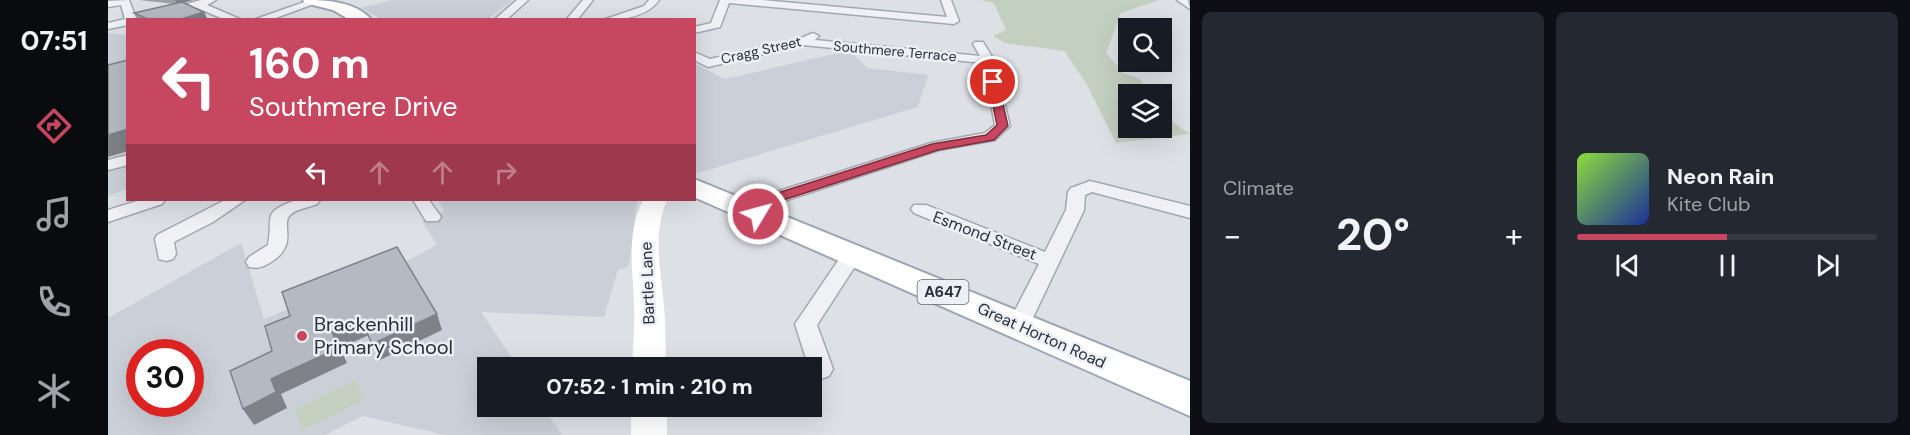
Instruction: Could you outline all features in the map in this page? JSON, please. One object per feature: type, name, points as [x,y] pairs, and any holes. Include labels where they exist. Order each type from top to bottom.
[{"type":"main road","points":[[314,1],[339,7],[362,18]]},
{"type":"main road","name":"Great Horton Road","points":[[696,188],[1190,399]]},
{"type":"street","points":[[147,18],[211,0]]},
{"type":"street","points":[[501,18],[523,0]]},
{"type":"street","points":[[573,18],[588,0]]},
{"type":"street","points":[[628,17],[648,8],[654,0]]},
{"type":"street","points":[[696,30],[716,25],[725,0]]},
{"type":"street","points":[[730,0],[795,10],[954,21],[946,0]]},
{"type":"street","points":[[1182,0],[1190,6]]},
{"type":"street","points":[[108,4],[125,1],[128,18]]},
{"type":"street","points":[[264,18],[314,1]]},
{"type":"street","points":[[199,5],[232,18]]},
{"type":"street","points":[[108,26],[126,22]]},
{"type":"street","name":"Southmere Terrace","points":[[808,39],[988,60]]},
{"type":"street","name":"Cragg Street","points":[[696,56],[708,63],[808,39]]},
{"type":"street","points":[[758,214],[769,200],[936,146],[990,137],[1003,126],[988,60],[979,44]]},
{"type":"street","points":[[108,165],[126,160]]},
{"type":"street","points":[[1019,324],[1075,210],[1077,192],[1090,186],[1190,212]]},
{"type":"street","points":[[108,216],[153,201]]},
{"type":"street","points":[[166,254],[164,238],[207,218],[234,201]]},
{"type":"street","points":[[256,262],[276,250],[280,242],[277,221],[284,210],[307,201]]},
{"type":"street","points":[[422,201],[432,217]]},
{"type":"street","name":"Bartle Lane","points":[[649,357],[649,309],[644,240],[650,208],[654,201]]},
{"type":"street","name":"Esmond Street","points":[[920,209],[1050,261]]},
{"type":"street","points":[[817,357],[806,324],[853,254]]},
{"type":"street","points":[[649,417],[649,435]]},
{"type":"shaded area","points":[[392,0],[513,0],[489,18],[379,18],[361,8]]},
{"type":"shaded area","points":[[108,33],[126,35],[126,189],[108,196],[108,171],[118,167],[108,170]]},
{"type":"shaded area","points":[[842,52],[853,54],[868,68],[928,75],[918,107],[696,174],[696,64],[725,79]]},
{"type":"shaded area","name":"Brackenhill Primary School","points":[[439,201],[637,201],[629,267],[618,270],[604,317],[481,312],[511,357],[477,357],[477,417],[550,417],[562,435],[445,435],[363,416],[325,435],[108,435],[108,318],[241,243],[264,319],[403,263],[437,245],[422,221],[444,211]]},
{"type":"green space","points":[[980,0],[1159,0],[1121,13],[1106,53],[1118,67],[1118,72],[1139,78],[1143,84],[1118,84],[1118,138],[1157,138],[1116,143],[1086,83],[1064,51],[1005,43],[993,36],[1006,30],[994,3]]},
{"type":"green space","points":[[1172,122],[1190,134],[1172,136]]},
{"type":"green space","points":[[355,380],[363,400],[302,430],[296,409]]},
{"type":"building","points":[[182,2],[204,12],[184,18],[145,18],[134,13]]},
{"type":"building","points":[[126,60],[126,130],[108,135],[108,65]]},
{"type":"building","points":[[397,247],[437,314],[372,344],[361,319],[332,332],[339,348],[271,379],[276,392],[243,409],[230,371],[272,351],[265,326],[290,316],[282,292]]},
{"type":"place","name":"Brackenhill Primary School","points":[[302,336]]},
{"type":"route","points":[[758,214],[769,200],[936,146],[990,137],[1003,126],[993,82]]}]
